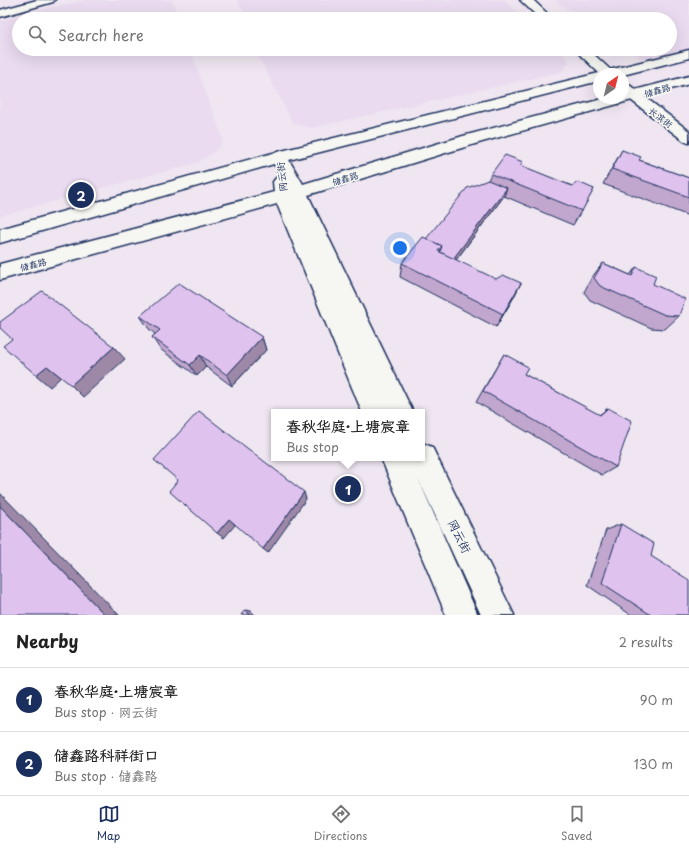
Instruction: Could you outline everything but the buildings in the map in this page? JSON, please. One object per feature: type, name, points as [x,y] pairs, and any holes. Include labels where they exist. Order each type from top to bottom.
[{"type":"street","points":[[0,14],[49,0]]},
{"type":"street","points":[[526,0],[539,12]]},
{"type":"street","points":[[629,69],[689,54]]},
{"type":"street","points":[[588,56],[602,68]]},
{"type":"street","points":[[0,236],[279,157],[593,78]]},
{"type":"street","name":"储鑫路","points":[[629,92],[689,80]]},
{"type":"street","name":"长滨街","points":[[629,93],[689,138]]},
{"type":"street","name":"储鑫路","points":[[0,272],[291,194],[593,103]]},
{"type":"street","name":"网云街","points":[[279,157],[291,194],[374,409]]},
{"type":"street","name":"网云街","points":[[291,194],[398,409]]},
{"type":"street","points":[[396,461],[462,615]]},
{"type":"street","name":"网云街","points":[[424,461],[498,615]]},
{"type":"shaded area","points":[[85,0],[172,0],[176,12],[32,12]]},
{"type":"shaded area","points":[[237,0],[504,0],[517,12],[244,12]]},
{"type":"shaded area","points":[[554,0],[689,0],[689,61],[672,65],[644,60],[638,56],[677,56],[677,12],[572,12]]},
{"type":"shaded area","points":[[12,18],[12,56],[193,56],[223,140],[219,148],[199,162],[0,216],[0,21]]},
{"type":"shaded area","points":[[258,56],[564,56],[569,62],[561,72],[312,128],[294,124]]},
{"type":"place","name":"储鑫路科祥街口","points":[[81,195]]},
{"type":"place","name":"春秋华庭·上塘宸章","points":[[348,489]]}]
